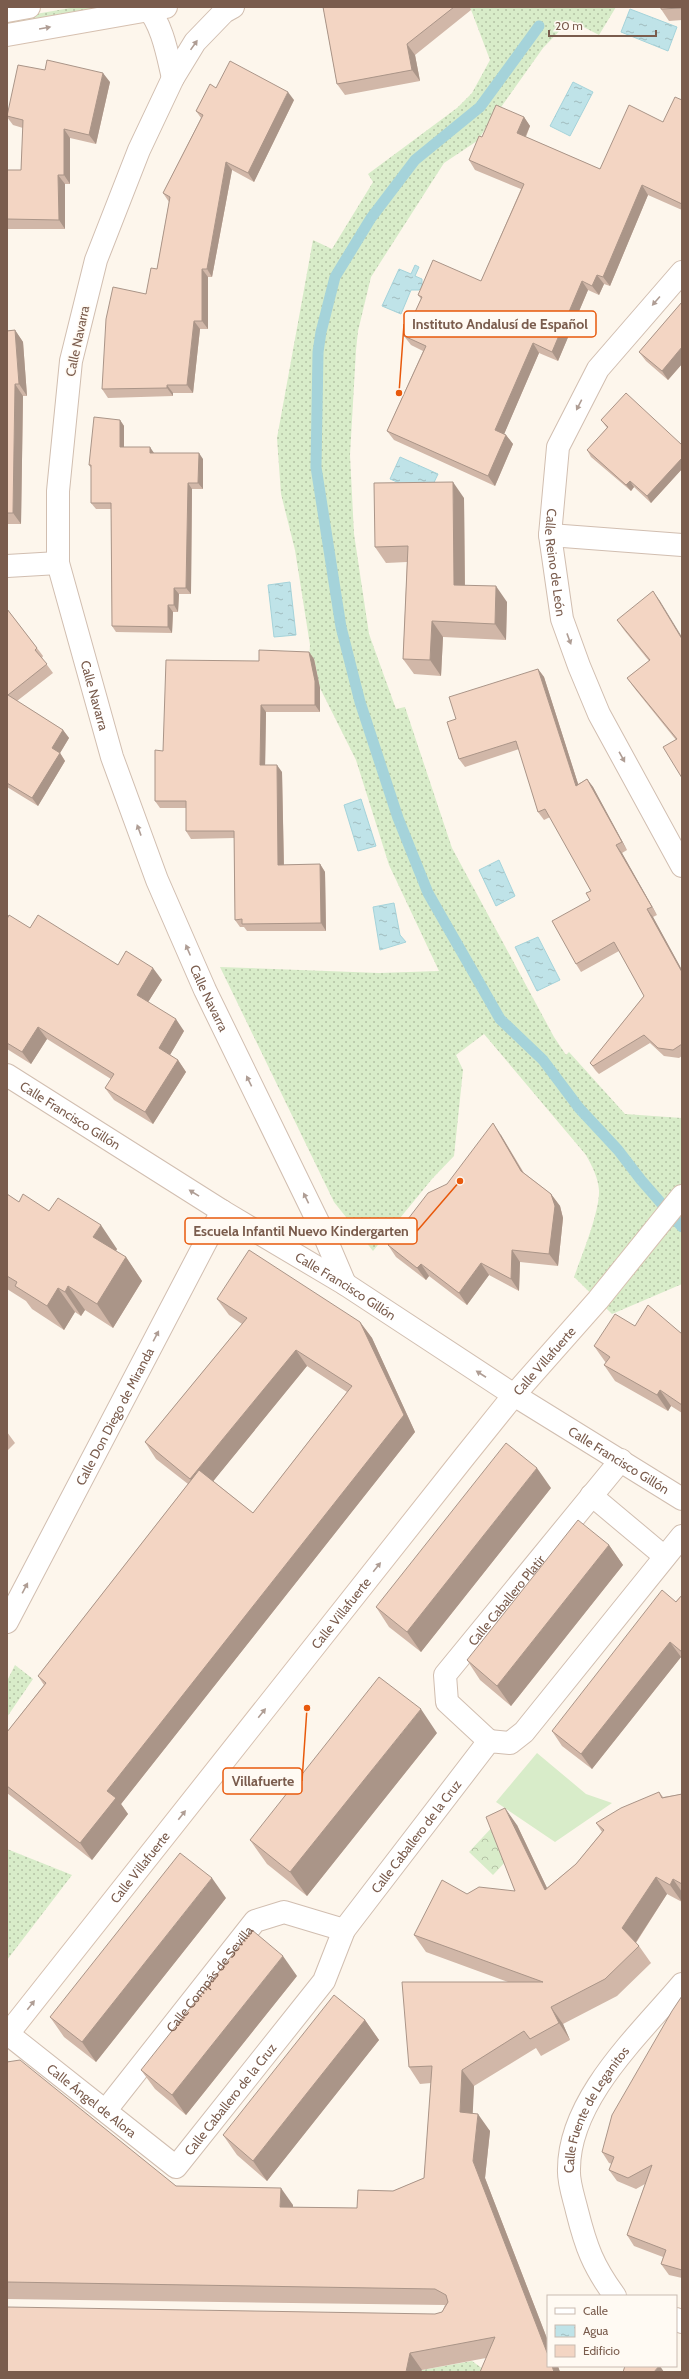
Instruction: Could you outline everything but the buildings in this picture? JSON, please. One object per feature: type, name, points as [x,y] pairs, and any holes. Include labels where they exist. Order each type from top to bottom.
[{"type":"street","points":[[7,11],[29,7]]},
{"type":"street","name":"Calle Navarra","points":[[233,7],[224,12],[195,42],[173,78],[139,150],[96,260],[71,361],[58,491],[58,563],[112,757],[157,880],[205,990],[322,1230],[345,1284]]},
{"type":"street","points":[[7,35],[154,8],[166,46],[173,78]]},
{"type":"street","name":"Calle Reino de León","points":[[682,272],[598,368],[558,447],[550,535],[562,619],[579,666],[599,714],[682,866]]},
{"type":"street","points":[[550,535],[682,545]]},
{"type":"street","points":[[7,566],[58,563]]},
{"type":"street","name":"Calle Francisco Gillón","points":[[7,1075],[222,1211],[345,1284],[514,1395],[682,1499]]},
{"type":"street","name":"Calle Villafuerte","points":[[8,2034],[514,1395],[598,1300],[682,1196]]},
{"type":"street","name":"Calle Don Diego de Miranda","points":[[7,1622],[222,1211]]},
{"type":"street","name":"Calle Caballero Platir","points":[[488,1742],[447,1702],[445,1675],[621,1460]]},
{"type":"street","points":[[488,1742],[510,1743],[524,1732],[682,1536]]},
{"type":"street","name":"Calle Caballero de la Cruz","points":[[176,2167],[324,1981],[344,1930],[488,1742]]},
{"type":"street","name":"Calle Compás de Sevilla","points":[[106,2110],[255,1921],[284,1912],[344,1930]]},
{"type":"street","name":"Calle Fuente de Leganitos","points":[[614,2295],[598,2272],[585,2246],[576,2208],[568,2170],[575,2128],[588,2101],[601,2080],[682,1984]]},
{"type":"street","name":"Calle Ángel de Alora","points":[[8,2034],[106,2110],[176,2167]]},
{"type":"lane","points":[[591,1495],[665,1557]]},
{"type":"green space","points":[[76,7],[107,7],[7,25],[7,19]]},
{"type":"green space","points":[[470,7],[616,7],[599,35],[570,20],[543,48],[477,141],[444,163],[371,277],[358,331],[356,350],[350,455],[354,534],[369,634],[396,709],[405,707],[452,848],[554,1037],[566,1055],[569,1052],[625,1114],[682,1118],[682,1284],[612,1314],[574,1277],[590,1233],[599,1199],[598,1185],[592,1167],[586,1155],[484,1034],[456,1055],[463,1070],[454,1156],[432,1179],[373,1251],[334,1202],[220,967],[379,973],[439,971],[389,865],[356,760],[320,688],[314,659],[309,659],[310,645],[295,550],[281,494],[277,438],[313,240],[332,249],[373,182],[368,174],[457,108],[472,93],[490,60]]},
{"type":"green space","points":[[15,1665],[33,1679],[7,1717],[7,1681]]},
{"type":"green space","points":[[537,1753],[586,1794],[612,1803],[555,1842],[496,1802]]},
{"type":"green space","points":[[496,1823],[520,1846],[493,1875],[469,1852]]},
{"type":"green space","points":[[7,1849],[72,1875],[7,1960]]},
{"type":"green space","points":[[472,2361],[487,2372],[421,2372],[422,2370]]},
{"type":"water","points":[[630,9],[677,27],[668,51],[621,32]]},
{"type":"water","points":[[573,82],[593,92],[570,136],[550,126]]},
{"type":"water","points":[[415,265],[419,267],[415,276],[422,279],[422,287],[419,290],[411,290],[401,314],[382,306],[399,269],[411,274]]},
{"type":"water","points":[[400,457],[438,474],[428,495],[390,479]]},
{"type":"water","points":[[290,582],[296,635],[274,637],[268,585]]},
{"type":"water","points":[[361,799],[376,846],[358,851],[344,805]]},
{"type":"water","points":[[499,860],[515,896],[496,906],[479,870]]},
{"type":"water","points":[[394,903],[400,935],[406,942],[380,950],[373,907]]},
{"type":"water","points":[[538,937],[560,980],[537,991],[515,947]]},
{"type":"waterway","points":[[539,26],[480,107],[415,160],[371,218],[335,277],[321,332],[318,352],[316,467],[341,627],[360,702],[398,818],[428,893],[500,1019],[543,1060],[579,1108],[618,1150],[641,1180],[682,1227]]},
{"type":"place","name":"Instituto Andalusí de Español","points":[[399,393]]},
{"type":"place","name":"Escuela Infantil Nuevo Kindergarten","points":[[460,1181]]},
{"type":"place","name":"Villafuerte","points":[[307,1708]]}]
